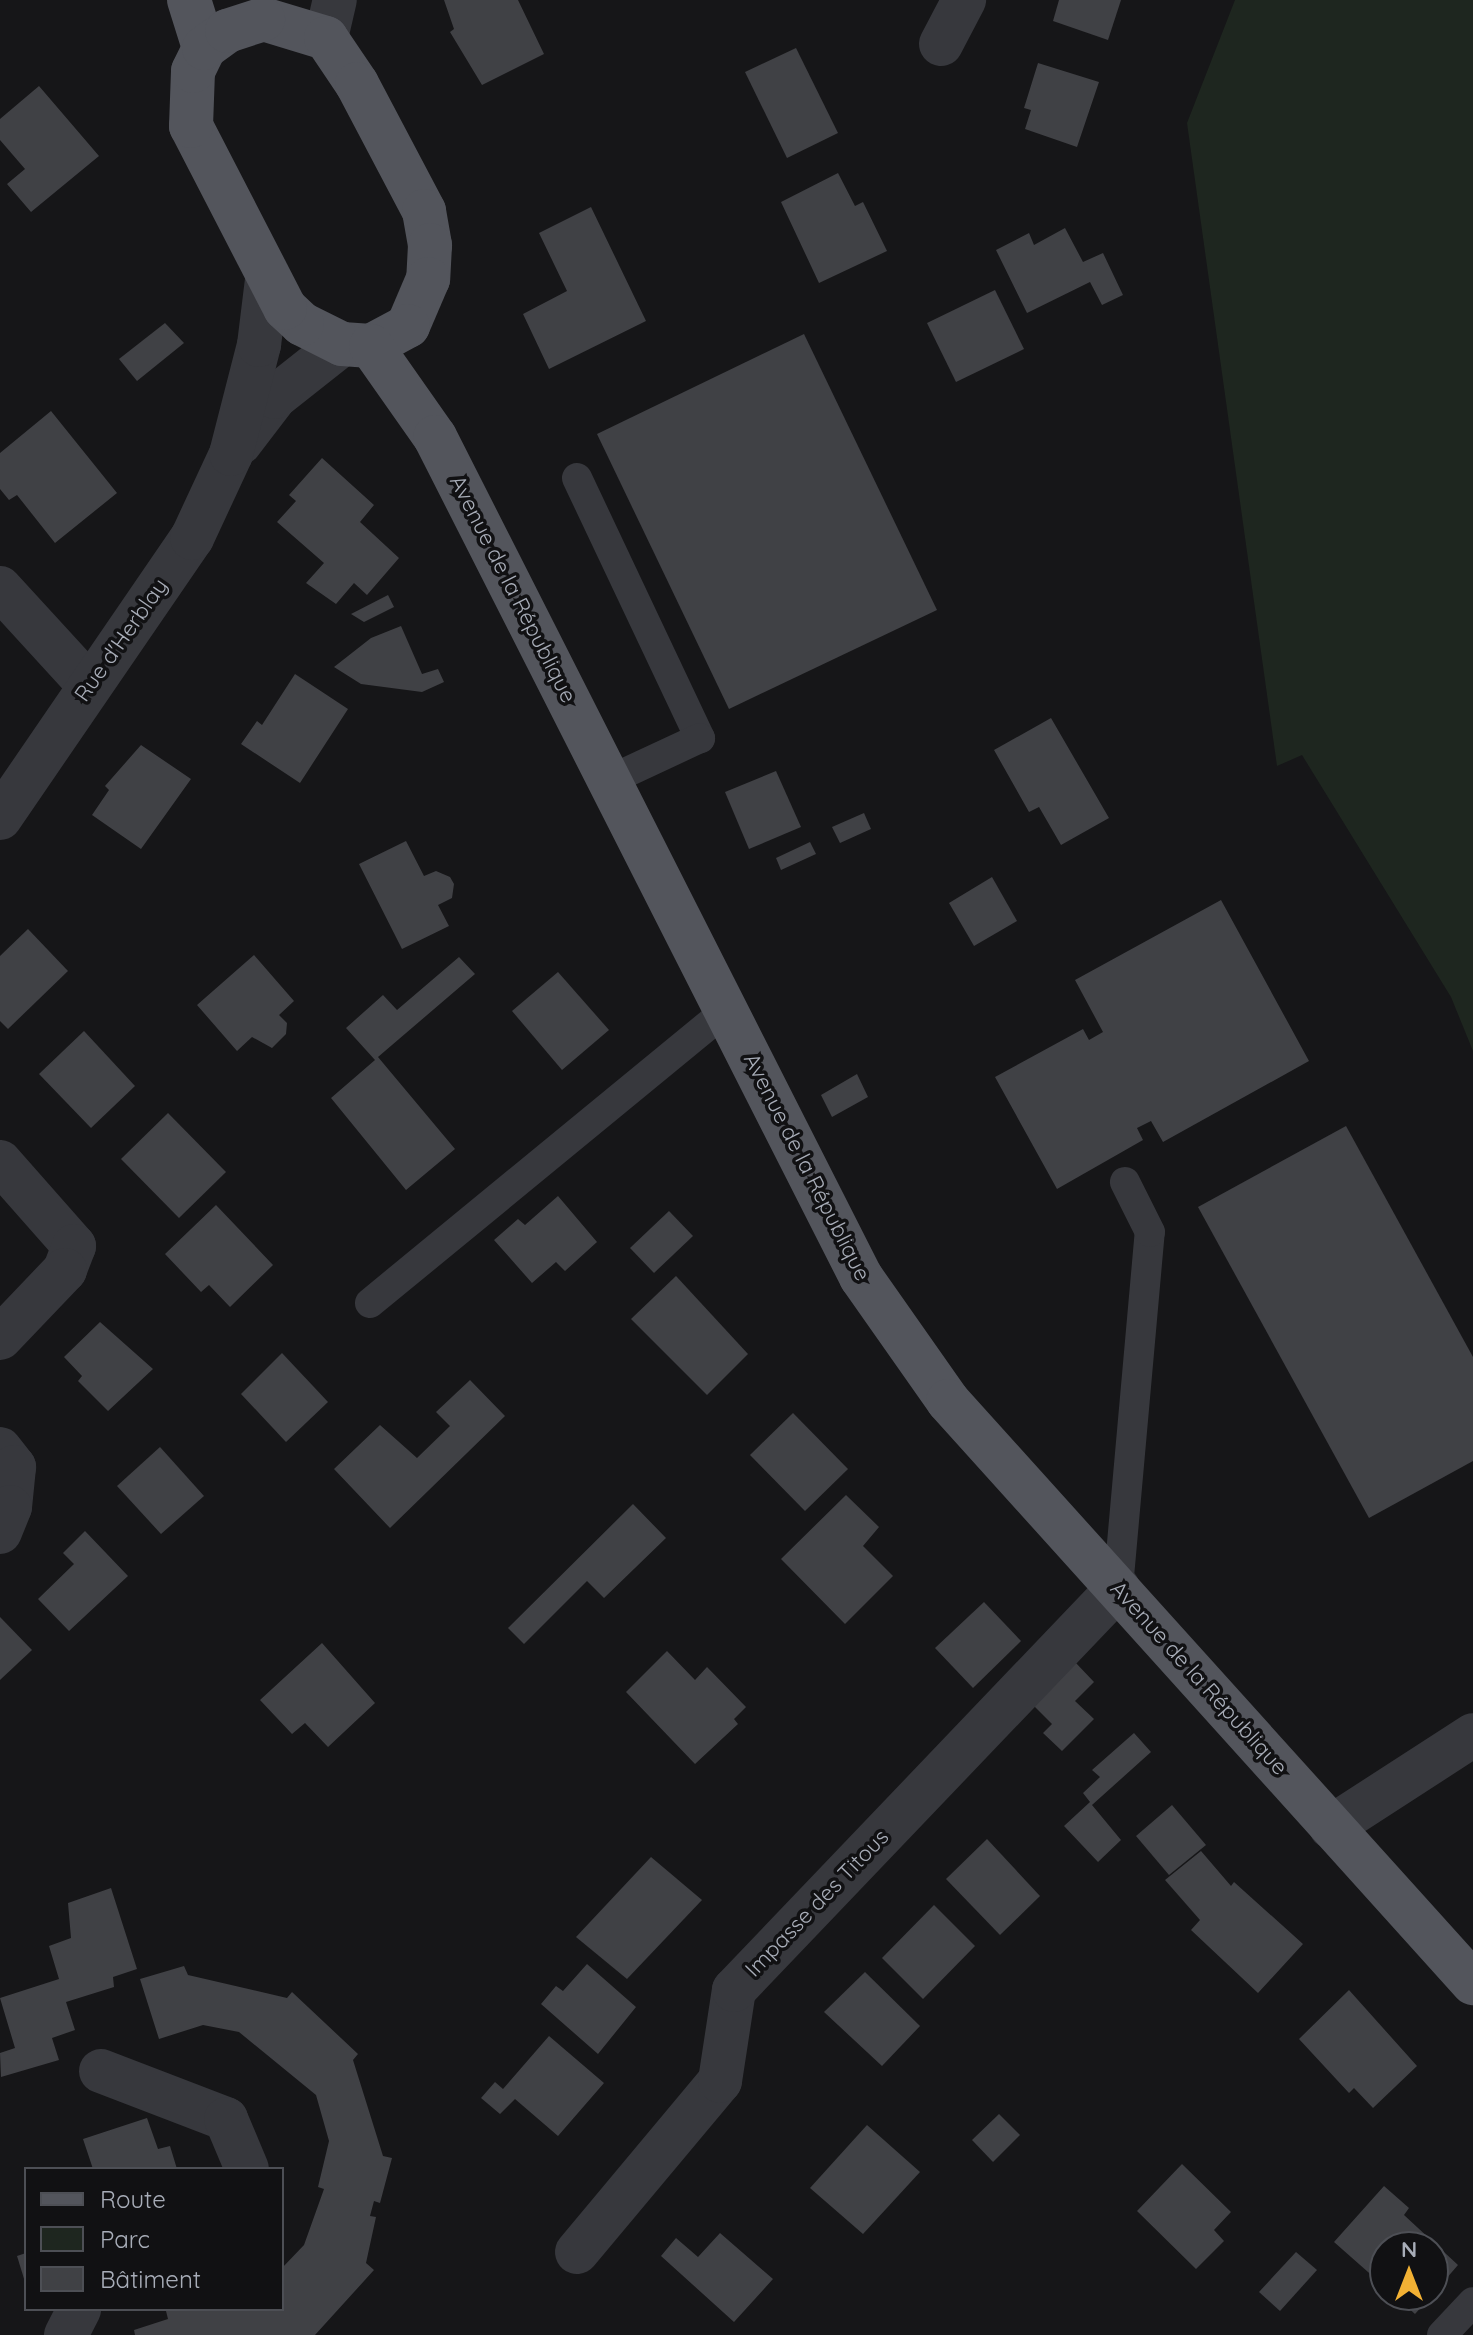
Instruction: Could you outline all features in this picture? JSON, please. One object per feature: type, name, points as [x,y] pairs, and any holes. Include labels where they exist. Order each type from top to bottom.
[{"type":"main road","points":[[189,0],[204,48]]},
{"type":"main road","points":[[253,9],[331,19],[357,84],[424,211],[430,245],[428,279],[374,339],[302,324],[267,280],[191,126],[193,71],[204,48],[253,9]]},
{"type":"main road","name":"Avenue de la République","points":[[374,339],[435,437],[861,1277],[948,1401],[1473,1983]]},
{"type":"street","points":[[941,44],[964,0]]},
{"type":"street","points":[[231,454],[259,345],[267,280]]},
{"type":"street","points":[[231,454],[275,397],[374,339]]},
{"type":"street","name":"Rue d'Herblay","points":[[0,818],[192,538],[231,454]]},
{"type":"street","points":[[0,588],[89,685]]},
{"type":"street","points":[[0,1162],[74,1246],[65,1270],[0,1338]]},
{"type":"street","points":[[0,1449],[14,1467],[10,1507],[0,1532]]},
{"type":"street","name":"Impasse des Titous","points":[[577,2252],[720,2081],[734,1990],[1118,1588]]},
{"type":"street","points":[[1331,1827],[1473,1735]]},
{"type":"street","points":[[101,2071],[226,2119],[246,2167]]},
{"type":"street","points":[[66,2335],[78,2311]]},
{"type":"lane","points":[[577,478],[700,738],[610,780]]},
{"type":"lane","points":[[370,1303],[727,1010]]},
{"type":"lane","points":[[1118,1588],[1150,1232],[1125,1182]]},
{"type":"lane","points":[[1442,2335],[1473,2302]]},
{"type":"green space","points":[[1235,0],[1473,0],[1473,1051],[1451,997],[1302,755],[1277,766],[1187,123]]},
{"type":"building","points":[[444,0],[518,0],[544,54],[482,85],[450,32],[454,29]]},
{"type":"building","points":[[1059,0],[1121,0],[1108,40],[1053,21]]},
{"type":"building","points":[[796,48],[838,133],[787,158],[745,72]]},
{"type":"building","points":[[1038,63],[1099,82],[1077,147],[1025,129],[1031,110],[1024,108]]},
{"type":"building","points":[[39,86],[99,156],[31,212],[7,184],[25,169],[0,140],[0,119]]},
{"type":"building","points":[[838,173],[855,206],[863,202],[887,251],[819,283],[781,202]]},
{"type":"building","points":[[591,207],[646,321],[549,369],[523,314],[567,291],[539,233]]},
{"type":"building","points":[[1065,228],[1083,262],[1103,253],[1123,295],[1102,305],[1090,282],[1027,313],[996,250],[1029,233],[1034,245]]},
{"type":"building","points":[[995,290],[1024,349],[956,382],[927,323]]},
{"type":"building","points":[[165,323],[184,343],[137,381],[119,359]]},
{"type":"building","points":[[804,334],[937,610],[729,709],[597,434]]},
{"type":"building","points":[[51,411],[117,493],[55,543],[17,495],[9,500],[0,489],[0,453]]},
{"type":"building","points":[[322,458],[374,505],[360,522],[399,558],[367,595],[354,583],[336,604],[306,583],[324,563],[277,522],[296,501],[289,495]]},
{"type":"building","points":[[388,595],[394,607],[364,622],[351,614]]},
{"type":"building","points":[[401,626],[422,674],[438,669],[444,682],[422,692],[361,684],[334,667],[371,638]]},
{"type":"building","points":[[295,674],[348,709],[300,783],[241,744],[257,721],[262,725]]},
{"type":"building","points":[[1051,718],[1109,818],[1061,845],[1039,807],[1029,812],[994,750]]},
{"type":"building","points":[[141,745],[191,779],[141,849],[92,815],[109,790],[105,786]]},
{"type":"building","points":[[776,771],[801,827],[749,849],[725,792]]},
{"type":"building","points":[[864,813],[871,829],[840,843],[832,827]]},
{"type":"building","points":[[406,841],[424,876],[436,871],[450,877],[454,884],[452,898],[438,905],[449,926],[402,949],[359,864]]},
{"type":"building","points":[[810,842],[816,854],[781,870],[776,858]]},
{"type":"building","points":[[992,877],[1017,921],[974,946],[949,903]]},
{"type":"building","points":[[1221,900],[1309,1061],[1163,1142],[1151,1121],[1137,1128],[1143,1140],[1057,1189],[995,1077],[1083,1029],[1089,1040],[1103,1032],[1075,980]]},
{"type":"building","points":[[28,929],[68,971],[8,1029],[0,1021],[0,956]]},
{"type":"building","points":[[254,955],[294,1001],[279,1015],[287,1023],[286,1034],[272,1048],[252,1037],[237,1051],[197,1005]]},
{"type":"building","points":[[459,957],[475,974],[378,1057],[455,1149],[406,1190],[331,1098],[375,1060],[346,1028],[383,995],[397,1010]]},
{"type":"building","points":[[558,972],[609,1030],[562,1070],[512,1011]]},
{"type":"building","points":[[84,1031],[135,1086],[91,1128],[39,1074]]},
{"type":"building","points":[[857,1074],[868,1097],[832,1117],[821,1095]]},
{"type":"building","points":[[168,1113],[226,1172],[179,1218],[121,1159]]},
{"type":"building","points":[[1346,1126],[1473,1357],[1473,1461],[1369,1518],[1198,1207]]},
{"type":"building","points":[[558,1196],[597,1242],[565,1271],[556,1262],[532,1283],[494,1240],[518,1219],[525,1225]]},
{"type":"building","points":[[216,1205],[273,1265],[230,1307],[209,1285],[201,1292],[165,1254]]},
{"type":"building","points":[[669,1211],[693,1236],[654,1273],[630,1248]]},
{"type":"building","points":[[676,1276],[748,1354],[707,1395],[631,1319]]},
{"type":"building","points":[[100,1322],[153,1369],[108,1411],[78,1381],[82,1376],[64,1357]]},
{"type":"building","points":[[282,1353],[328,1402],[286,1442],[241,1394]]},
{"type":"building","points":[[470,1380],[505,1416],[390,1528],[334,1469],[380,1425],[417,1458],[450,1426],[436,1412]]},
{"type":"building","points":[[793,1413],[848,1469],[805,1511],[750,1455]]},
{"type":"building","points":[[160,1447],[204,1496],[161,1534],[117,1486]]},
{"type":"building","points":[[846,1495],[879,1527],[863,1546],[893,1576],[845,1624],[781,1559]]},
{"type":"building","points":[[633,1504],[666,1538],[604,1598],[587,1581],[524,1644],[508,1628]]},
{"type":"building","points":[[85,1531],[128,1576],[69,1631],[38,1599],[74,1564],[63,1553]]},
{"type":"building","points":[[984,1602],[1021,1641],[973,1688],[935,1648]]},
{"type":"building","points":[[0,1617],[32,1650],[0,1680]]},
{"type":"building","points":[[322,1643],[375,1703],[328,1747],[305,1723],[292,1734],[260,1700]]},
{"type":"building","points":[[667,1651],[695,1680],[707,1667],[746,1707],[734,1719],[738,1724],[695,1764],[626,1692]]},
{"type":"building","points":[[1075,1662],[1094,1682],[1075,1701],[1094,1719],[1062,1751],[1043,1733],[1052,1724],[1033,1705]]},
{"type":"building","points":[[1134,1733],[1151,1752],[1092,1805],[1121,1840],[1098,1862],[1064,1826],[1090,1802],[1083,1793],[1100,1777],[1092,1770]]},
{"type":"building","points":[[1172,1805],[1206,1845],[1169,1875],[1136,1836]]},
{"type":"building","points":[[987,1839],[1040,1896],[1000,1935],[946,1879]]},
{"type":"building","points":[[1201,1851],[1231,1886],[1234,1882],[1303,1944],[1258,1993],[1191,1930],[1200,1920],[1165,1880]]},
{"type":"building","points":[[651,1857],[702,1900],[627,1979],[576,1937]]},
{"type":"building","points":[[111,1888],[137,1969],[113,1977],[114,1987],[66,2002],[75,2030],[52,2038],[59,2060],[1,2077],[0,2053],[15,2048],[0,1998],[59,1979],[49,1946],[71,1938],[68,1903]]},
{"type":"building","points":[[934,1905],[975,1946],[923,1999],[882,1958]]},
{"type":"building","points":[[587,1964],[636,2007],[598,2054],[541,2004],[556,1986],[563,1991]]},
{"type":"building","points":[[184,1966],[188,1975],[287,1998],[292,1992],[358,2054],[353,2060],[383,2156],[392,2158],[380,2203],[374,2201],[370,2216],[376,2217],[366,2263],[374,2270],[315,2335],[135,2335],[134,2330],[168,2319],[166,2311],[284,2311],[284,2266],[304,2245],[324,2189],[318,2187],[329,2141],[316,2095],[239,2032],[203,2025],[159,2039],[140,1979]]},
{"type":"building","points":[[865,1972],[920,2026],[882,2066],[824,2012]]},
{"type":"building","points":[[1349,1990],[1417,2066],[1373,2108],[1354,2088],[1349,2093],[1299,2039]]},
{"type":"building","points":[[549,2036],[604,2083],[558,2136],[515,2099],[500,2114],[481,2098],[495,2082],[503,2089]]},
{"type":"building","points":[[999,2114],[1020,2135],[993,2162],[972,2140]]},
{"type":"building","points":[[147,2118],[158,2149],[170,2146],[176,2167],[92,2167],[83,2139]]},
{"type":"building","points":[[867,2125],[920,2172],[863,2234],[810,2188]]},
{"type":"building","points":[[1182,2164],[1231,2212],[1214,2230],[1224,2241],[1196,2269],[1137,2211]]},
{"type":"building","points":[[1384,2186],[1409,2208],[1404,2215],[1421,2231],[1369,2231],[1369,2273],[1334,2242]]},
{"type":"building","points":[[720,2233],[773,2279],[734,2322],[661,2256],[676,2238],[698,2257]]},
{"type":"building","points":[[1296,2252],[1317,2270],[1280,2311],[1259,2292]]},
{"type":"building","points":[[24,2254],[24,2279],[17,2256]]},
{"type":"building","points":[[1449,2257],[1458,2265],[1449,2275]]}]
